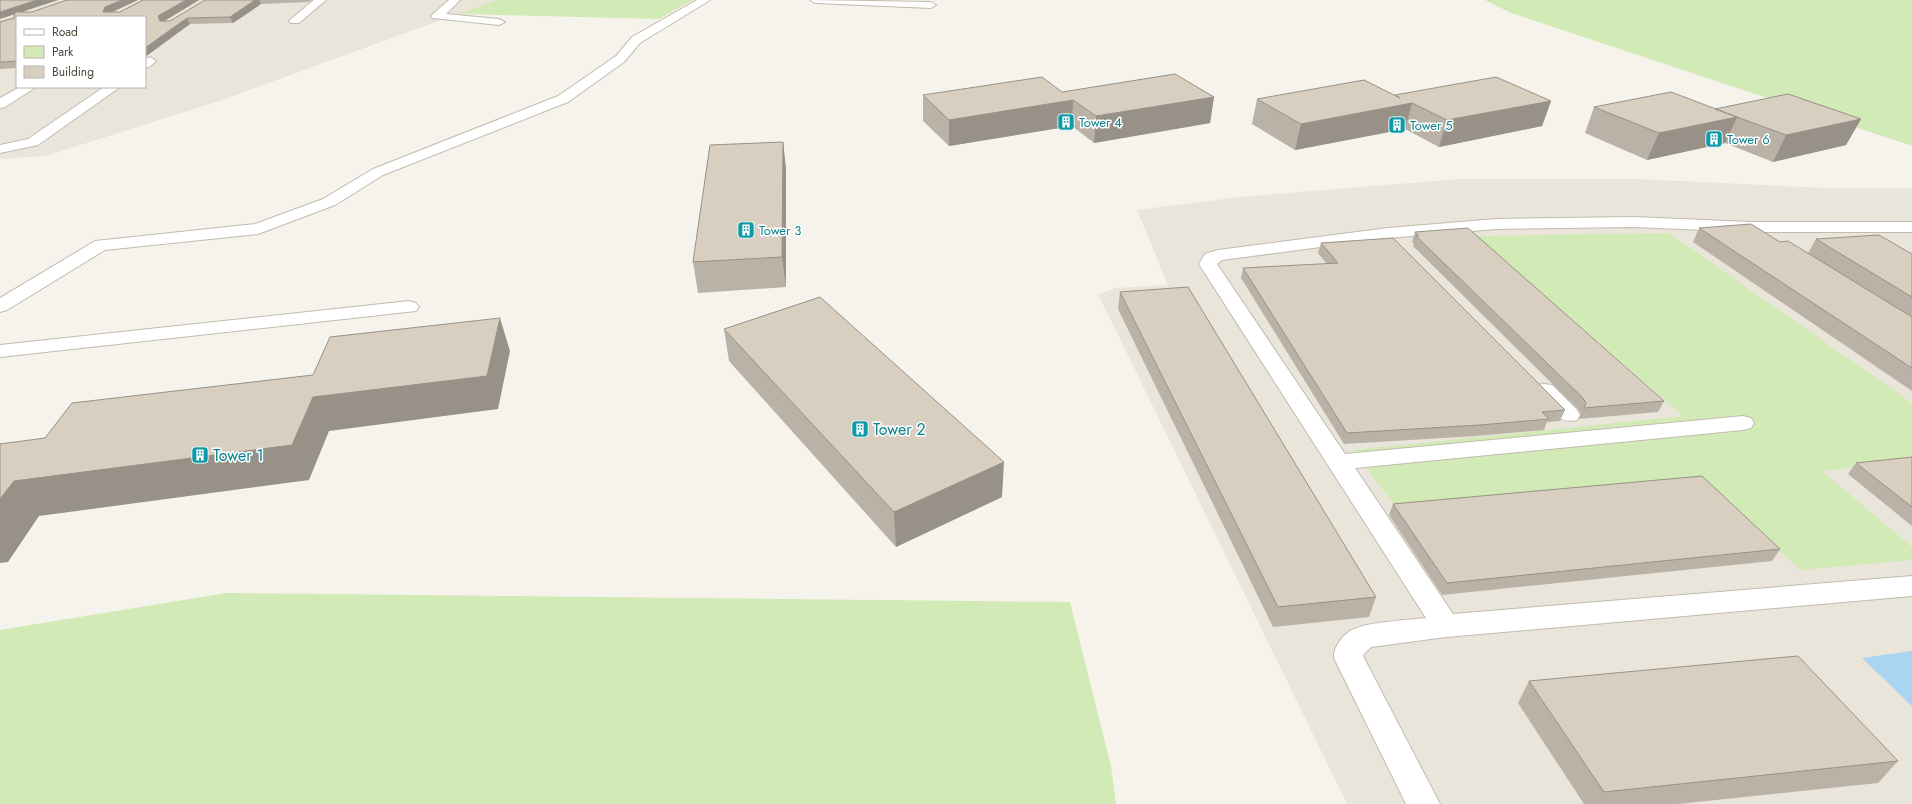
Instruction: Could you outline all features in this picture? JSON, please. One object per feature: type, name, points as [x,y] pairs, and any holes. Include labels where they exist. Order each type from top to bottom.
[{"type":"street","points":[[294,21],[321,0]]},
{"type":"street","points":[[455,0],[437,16],[499,22]]},
{"type":"street","points":[[0,306],[101,245],[258,229],[329,202],[378,172],[563,99],[620,59],[636,40],[705,0]]},
{"type":"street","points":[[815,0],[931,5]]},
{"type":"street","points":[[0,104],[27,88]]},
{"type":"street","points":[[0,149],[33,142],[111,88]]},
{"type":"street","points":[[1446,626],[1208,264],[1211,258],[1218,255],[1388,233],[1496,224],[1634,222],[1750,227],[1912,227]]},
{"type":"street","points":[[1750,227],[1777,244]]},
{"type":"street","points":[[1388,233],[1404,249]]},
{"type":"street","points":[[0,351],[409,307]]},
{"type":"street","points":[[1530,376],[1569,415]]},
{"type":"street","points":[[1338,462],[1743,423]]},
{"type":"street","points":[[1423,804],[1348,658],[1348,652],[1363,637],[1446,626],[1912,586]]},
{"type":"shaded area","points":[[0,0],[496,0],[222,100],[46,156],[0,159]]},
{"type":"shaded area","points":[[1459,179],[1637,179],[1825,188],[1912,188],[1912,804],[1347,804],[1098,294],[1116,288],[1168,285],[1137,210],[1240,197]]},
{"type":"green space","points":[[496,0],[693,0],[659,19],[458,14]]},
{"type":"green space","points":[[1485,0],[1912,0],[1912,146],[1511,13]]},
{"type":"green space","points":[[1669,233],[1912,403],[1912,461],[1822,471],[1912,547],[1912,560],[1800,570],[1706,480],[1395,506],[1353,450],[1683,416],[1476,236]]},
{"type":"green space","points":[[226,593],[1070,602],[1111,766],[1116,804],[0,804],[0,630]]},
{"type":"water","points":[[1912,651],[1912,706],[1862,658]]},
{"type":"building","points":[[0,0],[37,0],[0,12]]},
{"type":"building","points":[[67,0],[122,0],[105,7],[103,12],[120,12],[143,0],[186,0],[158,16],[160,21],[170,21],[205,0],[255,0],[230,17],[187,18],[146,47],[146,16],[16,16],[16,61],[0,62],[0,22],[14,18],[15,12],[32,12]]},
{"type":"building","points":[[1175,74],[1214,97],[1096,116],[1073,100],[949,120],[923,95],[1042,77],[1062,92]]},
{"type":"building","points":[[1496,77],[1551,101],[1447,120],[1412,103],[1301,124],[1257,99],[1364,80],[1400,98],[1395,95]]},
{"type":"building","points":[[1671,92],[1737,117],[1659,133],[1594,107]]},
{"type":"building","points":[[1788,94],[1861,119],[1786,135],[1715,109]]},
{"type":"building","name":"Tower 3","points":[[783,142],[782,257],[693,262],[710,145]]},
{"type":"building","points":[[1751,224],[1780,242],[1788,241],[1912,317],[1912,368],[1699,228]]},
{"type":"building","points":[[1468,228],[1664,401],[1584,408],[1586,403],[1583,398],[1416,236],[1419,236],[1415,232]]},
{"type":"building","points":[[1879,235],[1912,254],[1912,297],[1816,239]]},
{"type":"building","points":[[1393,238],[1565,410],[1542,412],[1549,419],[1480,425],[1347,433],[1243,268],[1338,263],[1321,243]]},
{"type":"building","points":[[1188,287],[1376,597],[1278,607],[1120,292]]},
{"type":"building","name":"Tower 2","points":[[820,297],[1004,462],[894,512],[724,329]]},
{"type":"building","points":[[500,318],[487,376],[313,397],[292,445],[14,481],[0,499],[0,444],[45,438],[72,403],[313,375],[330,337]]},
{"type":"building","points":[[1912,457],[1912,507],[1856,463]]},
{"type":"building","points":[[1702,476],[1780,549],[1447,583],[1393,504]]},
{"type":"building","points":[[1798,656],[1898,761],[1604,792],[1529,681]]},
{"type":"place","name":"Tower 4","points":[[1066,122]]},
{"type":"place","name":"Tower 5","points":[[1397,125]]},
{"type":"place","name":"Tower 6","points":[[1714,139]]},
{"type":"place","name":"Tower 3","points":[[746,230]]},
{"type":"place","name":"Tower 2","points":[[860,429]]},
{"type":"place","name":"Tower 1","points":[[200,455]]}]
